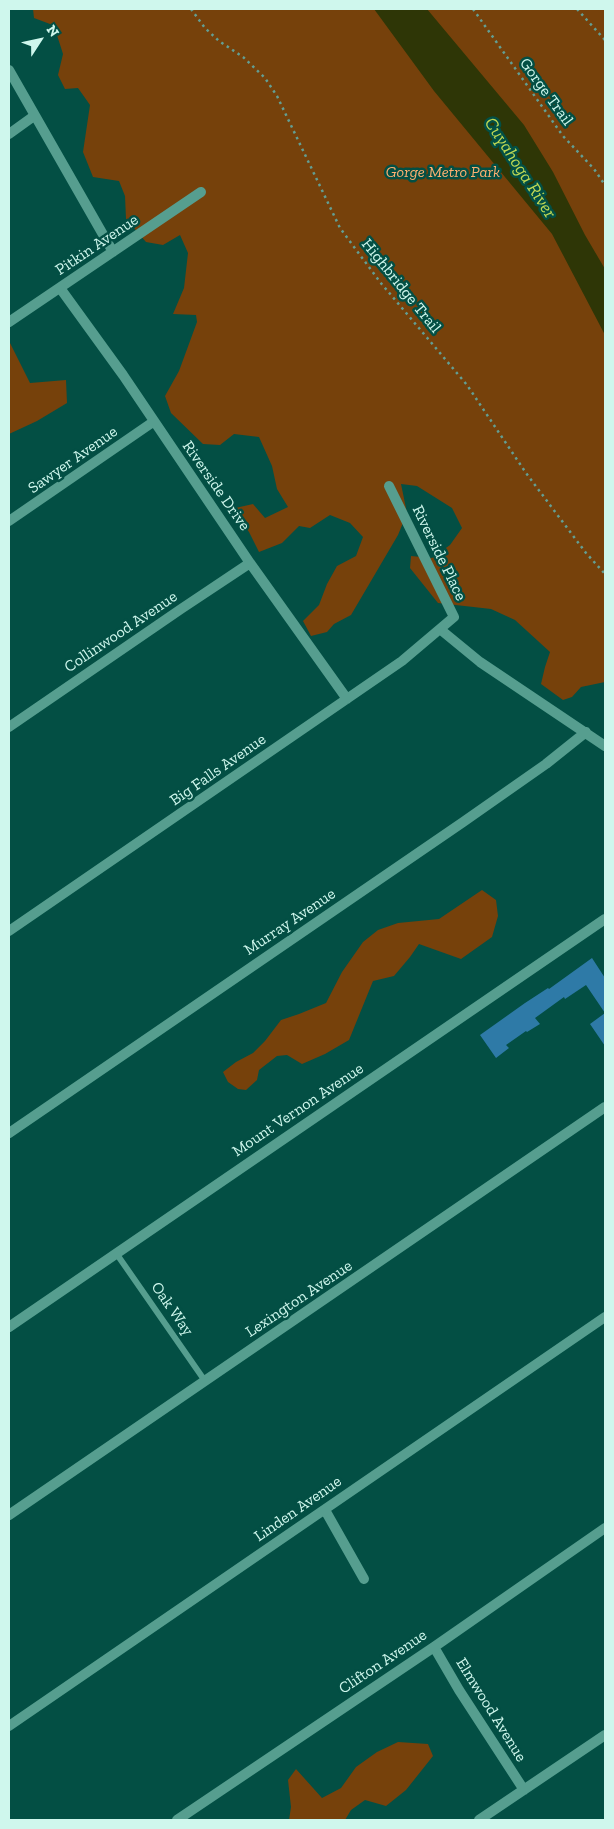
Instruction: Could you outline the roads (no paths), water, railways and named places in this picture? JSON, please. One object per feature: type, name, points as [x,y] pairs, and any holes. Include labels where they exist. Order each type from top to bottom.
[{"type":"street","points":[[9,70],[113,252]]},
{"type":"street","points":[[9,134],[34,116]]},
{"type":"street","name":"Pitkin Avenue","points":[[9,322],[201,192]]},
{"type":"street","name":"Riverside Drive","points":[[60,288],[123,375],[250,563],[347,700]]},
{"type":"street","name":"Sawyer Avenue","points":[[9,521],[153,422]]},
{"type":"street","name":"Riverside Place","points":[[389,486],[454,618],[441,630]]},
{"type":"street","name":"Collinwood Avenue","points":[[9,727],[250,563]]},
{"type":"street","points":[[441,630],[480,662],[605,746]]},
{"type":"street","name":"Big Falls Avenue","points":[[9,931],[347,700],[402,661],[441,630]]},
{"type":"street","name":"Murray Avenue","points":[[9,1133],[546,764],[586,732]]},
{"type":"street","name":"Mount Vernon Avenue","points":[[9,1327],[605,919]]},
{"type":"street","name":"Lexington Avenue","points":[[9,1515],[605,1108]]},
{"type":"street","name":"Linden Avenue","points":[[9,1726],[605,1317]]},
{"type":"street","points":[[325,1510],[364,1579]]},
{"type":"street","name":"Clifton Avenue","points":[[177,1820],[434,1647],[605,1528]]},
{"type":"street","name":"Elmwood Avenue","points":[[434,1647],[459,1690],[524,1790]]},
{"type":"street","points":[[480,1820],[605,1735]]},
{"type":"lane","name":"Oak Way","points":[[116,1253],[205,1381]]},
{"type":"water","name":"Cuyahoga River","points":[[374,9],[427,9],[524,125],[553,172],[585,235],[605,269],[605,335],[552,234],[434,91]]},
{"type":"park label","name":"Gorge Metro Park","points":[[443,172]]}]
